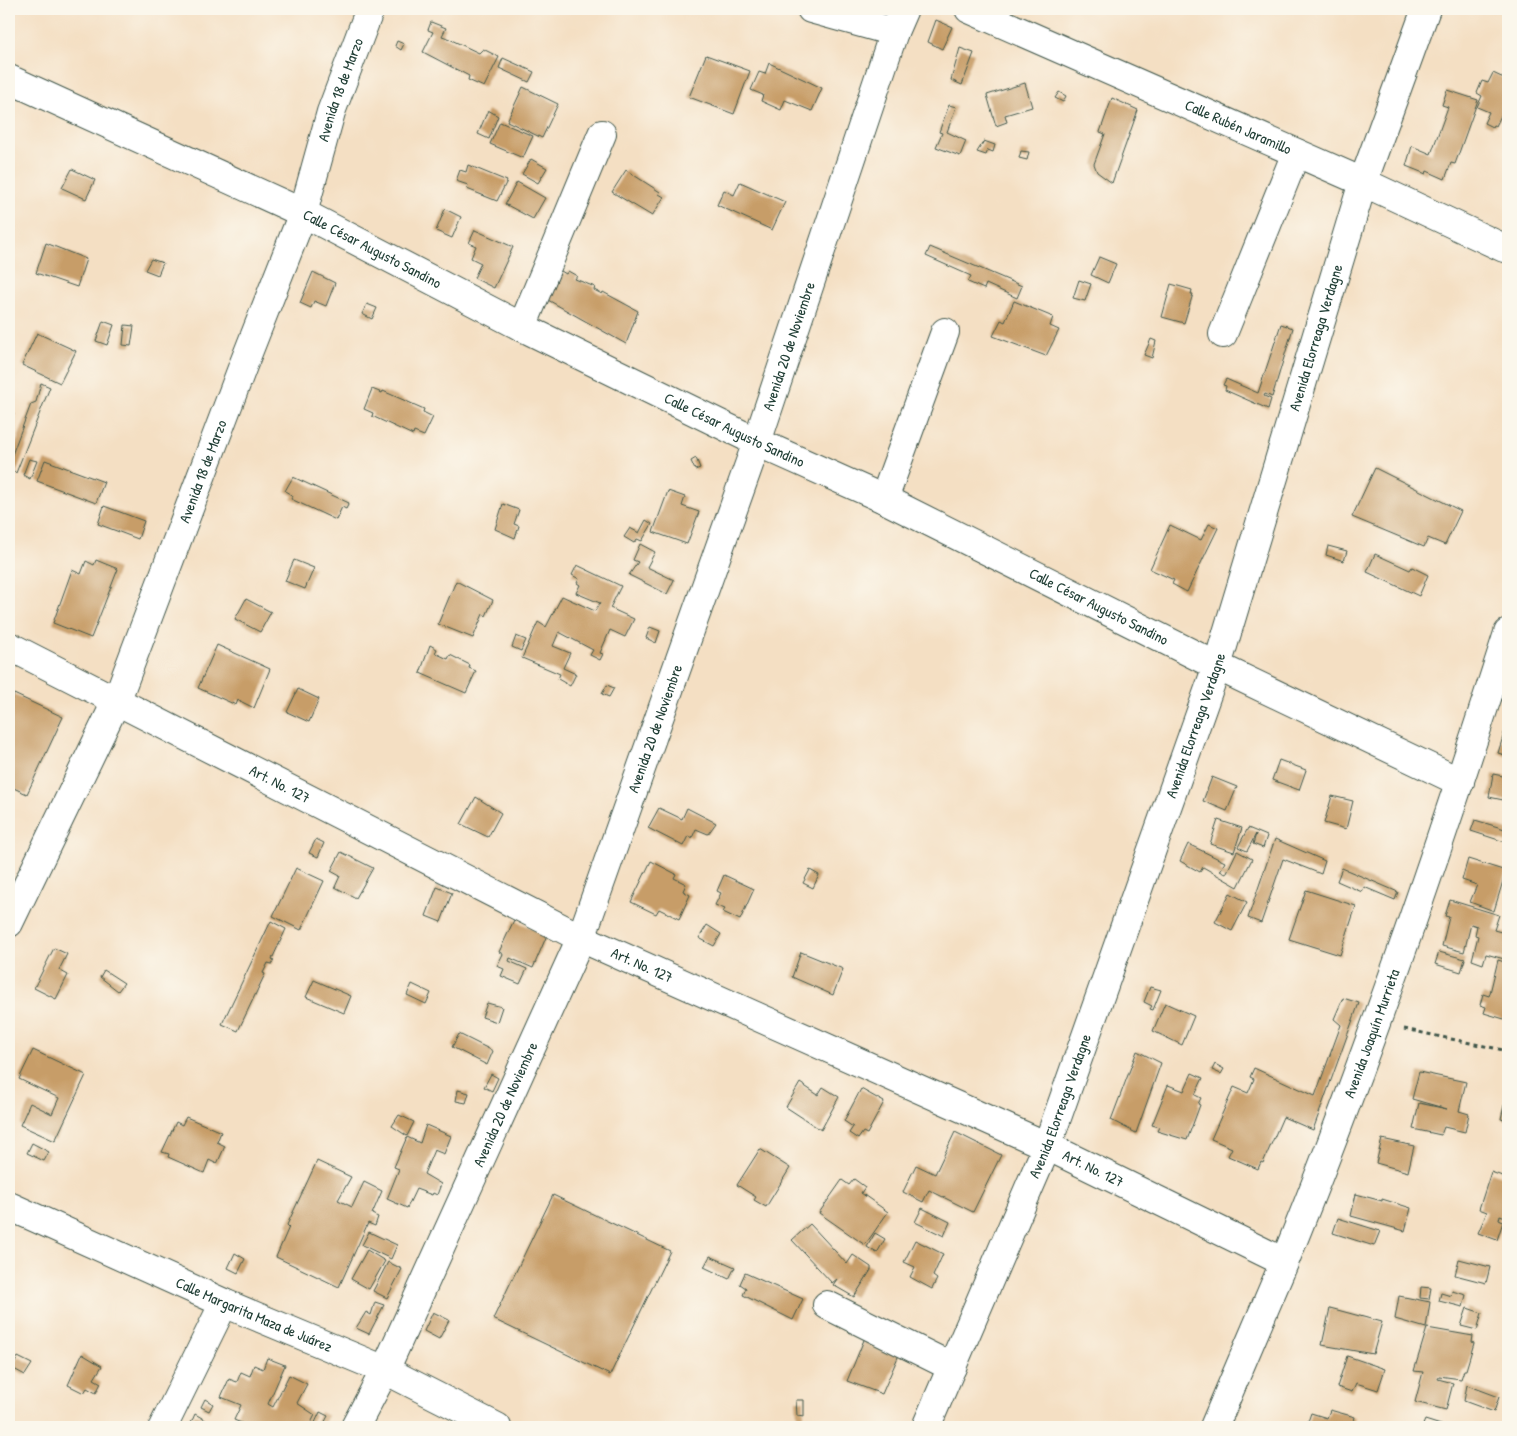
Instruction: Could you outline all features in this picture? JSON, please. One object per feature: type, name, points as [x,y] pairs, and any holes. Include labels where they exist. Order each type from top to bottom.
[{"type":"street","name":"Avenida 18 de Marzo","points":[[9,923],[116,702],[244,363],[303,213],[331,112],[370,9]]},
{"type":"street","points":[[811,9],[899,20]]},
{"type":"street","name":"Calle Rubén Jaramillo","points":[[970,9],[1363,182],[1504,248]]},
{"type":"street","name":"Avenida Elorreaga Verdagne","points":[[926,1427],[1047,1146],[1217,666],[1363,182],[1426,9]]},
{"type":"street","name":"Avenida 20 de Noviembre","points":[[354,1427],[385,1370],[581,938],[757,442],[899,20]]},
{"type":"street","name":"Calle César Augusto Sandino","points":[[9,79],[303,213],[522,326],[757,442],[884,499],[1217,666],[1460,782]]},
{"type":"street","points":[[522,326],[602,134]]},
{"type":"street","points":[[1223,334],[1296,153]]},
{"type":"street","points":[[884,499],[945,332]]},
{"type":"street","name":"Avenida Joaquín Murrieta","points":[[1214,1427],[1284,1262],[1376,1024],[1460,782],[1508,633]]},
{"type":"street","name":"Art. No. 127","points":[[9,646],[581,938],[1047,1146],[1284,1262]]},
{"type":"street","name":"Calle Margarita Maza de Juárez","points":[[9,1206],[224,1302],[385,1370],[497,1427]]},
{"type":"street","points":[[163,1427],[224,1302]]},
{"type":"street","points":[[827,1305],[952,1367]]},
{"type":"path","points":[[1376,1024],[1508,1051]]},
{"type":"building","points":[[936,20],[952,27],[942,49],[928,42]]},
{"type":"building","points":[[431,22],[446,28],[442,36],[479,53],[483,49],[499,57],[484,87],[468,80],[469,76],[423,52],[433,32],[428,30]]},
{"type":"building","points":[[397,41],[404,44],[401,50],[395,46]]},
{"type":"building","points":[[960,48],[974,53],[962,85],[951,80]]},
{"type":"building","points":[[706,55],[750,71],[734,114],[689,97]]},
{"type":"building","points":[[503,58],[534,72],[529,82],[499,68]]},
{"type":"building","points":[[769,63],[822,88],[812,111],[785,100],[781,110],[761,101],[763,95],[751,90],[759,72],[765,74]]},
{"type":"building","points":[[1493,73],[1508,80],[1508,101],[1496,126],[1493,125],[1492,127],[1484,123],[1489,112],[1477,107],[1482,96],[1477,93],[1482,81],[1488,83]]},
{"type":"building","points":[[1025,83],[1032,107],[1005,115],[1007,122],[996,126],[987,95]]},
{"type":"building","points":[[523,87],[558,104],[542,138],[507,121]]},
{"type":"building","points":[[1447,90],[1478,100],[1455,164],[1451,163],[1445,179],[1427,171],[1426,174],[1406,166],[1412,146],[1431,154],[1448,107],[1442,105]]},
{"type":"building","points":[[1059,92],[1066,96],[1063,102],[1055,98]]},
{"type":"building","points":[[1112,98],[1138,110],[1112,183],[1097,172],[1094,164],[1105,134],[1100,132]]},
{"type":"building","points":[[949,105],[956,107],[947,132],[966,141],[960,156],[936,147],[942,133],[939,132]]},
{"type":"building","points":[[488,110],[498,116],[489,139],[478,134]]},
{"type":"building","points":[[500,122],[533,136],[523,158],[490,144]]},
{"type":"building","points":[[984,141],[995,145],[993,152],[988,150],[986,155],[977,152]]},
{"type":"building","points":[[1021,151],[1029,152],[1027,160],[1019,158]]},
{"type":"building","points":[[531,159],[547,168],[538,183],[522,174]]},
{"type":"building","points":[[468,165],[507,181],[497,201],[467,189],[468,185],[456,181],[460,170],[466,172]]},
{"type":"building","points":[[72,169],[95,180],[86,199],[62,188]]},
{"type":"building","points":[[626,170],[660,192],[659,194],[664,197],[652,216],[612,192]]},
{"type":"building","points":[[517,182],[545,198],[533,219],[505,204]]},
{"type":"building","points":[[740,182],[785,202],[772,230],[717,205],[724,190],[734,195]]},
{"type":"building","points":[[445,209],[461,217],[452,238],[436,231]]},
{"type":"building","points":[[475,230],[513,247],[494,288],[474,278],[481,263],[471,258],[476,246],[469,243]]},
{"type":"building","points":[[46,243],[86,259],[77,287],[36,273]]},
{"type":"building","points":[[930,247],[1022,286],[1017,298],[986,284],[984,289],[968,282],[971,276],[926,256]]},
{"type":"building","points":[[1099,257],[1116,264],[1108,283],[1091,275]]},
{"type":"building","points":[[151,259],[163,263],[158,275],[145,270]]},
{"type":"building","points":[[561,271],[566,274],[568,271],[577,276],[575,279],[595,287],[594,290],[602,294],[603,292],[638,311],[626,344],[548,300]]},
{"type":"building","points":[[313,272],[335,283],[326,306],[314,301],[311,308],[300,303]]},
{"type":"building","points":[[1079,280],[1091,284],[1085,301],[1073,298]]},
{"type":"building","points":[[1171,284],[1192,290],[1191,294],[1193,294],[1184,323],[1162,317]]},
{"type":"building","points":[[1014,301],[1053,317],[1050,326],[1059,330],[1046,356],[993,336],[1001,320],[1005,322]]},
{"type":"building","points":[[367,304],[377,308],[372,319],[362,314]]},
{"type":"building","points":[[103,321],[114,325],[107,345],[96,341]]},
{"type":"building","points":[[1281,324],[1293,328],[1272,397],[1265,394],[1264,396],[1271,399],[1268,409],[1225,390],[1226,386],[1223,385],[1226,379],[1258,393]]},
{"type":"building","points":[[125,325],[134,326],[131,346],[123,345]]},
{"type":"building","points":[[37,333],[76,351],[60,383],[22,365]]},
{"type":"building","points":[[1151,339],[1156,341],[1152,358],[1144,355]]},
{"type":"building","points":[[41,383],[50,387],[16,473],[10,470],[10,460],[31,404],[36,402]]},
{"type":"building","points":[[372,389],[382,393],[383,391],[424,409],[423,412],[433,417],[424,436],[414,432],[413,435],[372,416],[373,413],[364,409]]},
{"type":"building","points":[[9,410],[14,413],[9,426]]},
{"type":"building","points":[[696,458],[700,468],[695,470],[691,461]]},
{"type":"building","points":[[29,459],[37,461],[30,479],[23,475]]},
{"type":"building","points":[[45,460],[104,482],[96,503],[37,481]]},
{"type":"building","points":[[1375,468],[1461,511],[1445,545],[1428,538],[1424,547],[1352,517]]},
{"type":"building","points":[[293,477],[349,503],[346,509],[342,507],[336,520],[291,499],[293,496],[285,491]]},
{"type":"building","points":[[668,491],[685,497],[682,506],[699,512],[687,544],[653,532]]},
{"type":"building","points":[[503,504],[519,510],[514,524],[519,526],[515,538],[495,529]]},
{"type":"building","points":[[104,506],[144,521],[138,539],[98,524]]},
{"type":"building","points":[[646,520],[652,524],[642,541],[637,539],[634,543],[624,537],[630,528],[639,533]]},
{"type":"building","points":[[1209,524],[1218,528],[1187,592],[1172,584],[1174,580],[1150,569],[1170,525],[1201,540]]},
{"type":"building","points":[[640,544],[655,552],[647,567],[674,580],[667,594],[629,575],[638,562],[633,560]]},
{"type":"building","points":[[1328,546],[1347,551],[1344,561],[1326,555]]},
{"type":"building","points":[[1375,554],[1410,570],[1412,567],[1428,575],[1419,596],[1367,572]]},
{"type":"building","points":[[96,560],[118,569],[91,638],[53,623],[72,570],[81,574],[86,561],[94,565]]},
{"type":"building","points":[[294,560],[314,568],[305,589],[285,581]]},
{"type":"building","points":[[577,565],[621,586],[610,608],[634,619],[625,637],[610,630],[600,653],[603,654],[600,660],[590,655],[593,650],[559,632],[553,646],[570,653],[563,668],[576,674],[570,686],[558,679],[560,674],[522,658],[538,622],[546,627],[562,596],[595,611],[600,603],[576,593],[580,585],[577,583],[579,579],[572,575]]},
{"type":"building","points":[[456,581],[493,600],[486,616],[483,614],[473,638],[438,624]]},
{"type":"building","points":[[246,599],[271,612],[260,632],[235,619]]},
{"type":"building","points":[[650,627],[660,631],[656,643],[646,638]]},
{"type":"building","points":[[516,636],[526,640],[521,651],[512,647]]},
{"type":"building","points":[[217,645],[270,669],[254,708],[238,700],[236,705],[198,688]]},
{"type":"building","points":[[430,645],[437,649],[435,653],[448,659],[450,655],[470,665],[469,668],[476,671],[466,693],[420,673]]},
{"type":"building","points":[[607,685],[614,688],[609,697],[602,694]]},
{"type":"building","points":[[298,689],[319,699],[309,722],[287,712]]},
{"type":"building","points":[[14,694],[63,717],[27,794],[9,786],[9,705]]},
{"type":"building","points":[[1506,727],[1508,728],[1508,756],[1498,753]]},
{"type":"building","points":[[1279,760],[1306,770],[1299,790],[1272,780]]},
{"type":"building","points":[[1493,774],[1508,777],[1508,801],[1489,797]]},
{"type":"building","points":[[1212,777],[1237,787],[1227,811],[1203,801]]},
{"type":"building","points":[[1332,796],[1353,801],[1346,829],[1324,823]]},
{"type":"building","points":[[476,797],[501,813],[488,837],[461,824]]},
{"type":"building","points":[[659,808],[682,819],[687,808],[716,823],[708,834],[696,829],[692,838],[688,836],[683,846],[648,828]]},
{"type":"building","points":[[1218,820],[1242,828],[1234,852],[1210,844]]},
{"type":"building","points":[[1475,820],[1508,830],[1508,843],[1471,831]]},
{"type":"building","points":[[1248,828],[1267,836],[1263,848],[1253,844],[1256,834],[1247,851],[1238,847]]},
{"type":"building","points":[[316,839],[324,843],[318,857],[309,853]]},
{"type":"building","points":[[1275,839],[1325,861],[1321,874],[1283,859],[1261,923],[1248,918]]},
{"type":"building","points":[[1188,844],[1225,862],[1220,871],[1226,874],[1237,851],[1252,859],[1238,887],[1203,867],[1200,872],[1180,861]]},
{"type":"building","points":[[341,852],[373,868],[356,898],[335,887],[340,876],[331,871]]},
{"type":"building","points":[[1468,859],[1506,871],[1494,911],[1470,902],[1477,885],[1462,880]]},
{"type":"building","points":[[651,861],[676,874],[674,878],[686,884],[683,891],[690,895],[679,919],[659,909],[656,914],[631,902]]},
{"type":"building","points":[[296,868],[324,881],[301,930],[273,916]]},
{"type":"building","points":[[1342,868],[1398,892],[1395,900],[1364,887],[1362,892],[1337,881]]},
{"type":"building","points":[[810,870],[819,875],[813,888],[803,883]]},
{"type":"building","points":[[724,875],[754,889],[740,920],[723,912],[725,909],[715,905],[721,893],[717,891]]},
{"type":"building","points":[[437,887],[452,893],[441,922],[426,916]]},
{"type":"building","points":[[1306,890],[1356,906],[1340,955],[1289,939]]},
{"type":"building","points":[[1230,893],[1247,902],[1232,931],[1215,922]]},
{"type":"building","points":[[1450,900],[1499,915],[1494,930],[1508,934],[1508,960],[1486,954],[1483,964],[1472,960],[1478,936],[1475,935],[1477,926],[1471,924],[1464,952],[1442,946],[1449,917],[1445,916]]},
{"type":"building","points":[[514,920],[547,935],[533,968],[510,958],[509,961],[527,969],[520,984],[501,976],[504,969],[497,966],[503,954],[499,952]]},
{"type":"building","points":[[271,921],[286,929],[272,959],[274,960],[272,964],[268,963],[263,973],[265,974],[238,1031],[222,1024]]},
{"type":"building","points":[[707,925],[721,934],[714,946],[699,938]]},
{"type":"building","points":[[54,948],[67,954],[59,970],[68,975],[56,999],[34,988]]},
{"type":"building","points":[[801,952],[843,969],[833,995],[792,977]]},
{"type":"building","points":[[1439,952],[1465,959],[1461,972],[1435,964]]},
{"type":"building","points":[[1498,960],[1508,963],[1508,1006],[1504,1019],[1484,1013],[1486,1007],[1480,1005],[1483,994],[1489,996]]},
{"type":"building","points":[[104,970],[124,983],[118,991],[100,977]]},
{"type":"building","points":[[314,980],[351,996],[344,1013],[306,997]]},
{"type":"building","points":[[412,984],[431,993],[426,1004],[407,995]]},
{"type":"building","points":[[1150,987],[1161,990],[1153,1010],[1150,1009],[1152,1006],[1144,1002]]},
{"type":"building","points":[[1343,998],[1359,1003],[1313,1130],[1283,1117],[1263,1163],[1261,1162],[1258,1169],[1228,1156],[1232,1148],[1211,1139],[1234,1087],[1248,1093],[1254,1079],[1250,1077],[1254,1068],[1315,1096],[1341,1025],[1334,1019]]},
{"type":"building","points":[[487,1003],[502,1007],[497,1022],[482,1017]]},
{"type":"building","points":[[1165,1003],[1194,1016],[1182,1045],[1153,1031]]},
{"type":"building","points":[[459,1034],[493,1051],[487,1065],[452,1047]]},
{"type":"building","points":[[33,1050],[86,1075],[55,1141],[20,1125],[30,1103],[52,1114],[59,1098],[19,1079]]},
{"type":"building","points":[[1137,1051],[1161,1063],[1136,1133],[1111,1120]]},
{"type":"building","points":[[1215,1064],[1224,1069],[1221,1074],[1212,1070]]},
{"type":"building","points":[[1419,1072],[1466,1082],[1459,1111],[1469,1114],[1465,1132],[1444,1127],[1441,1135],[1413,1129],[1419,1103],[1447,1109],[1412,1099]]},
{"type":"building","points":[[1192,1073],[1203,1078],[1195,1095],[1201,1098],[1198,1104],[1200,1105],[1187,1140],[1157,1131],[1159,1127],[1152,1125],[1168,1085],[1184,1091]]},
{"type":"building","points":[[491,1074],[498,1078],[492,1091],[484,1087]]},
{"type":"building","points":[[800,1083],[818,1095],[823,1087],[839,1097],[821,1130],[786,1107]]},
{"type":"building","points":[[861,1089],[884,1102],[867,1134],[863,1132],[858,1139],[849,1133],[853,1127],[844,1121]]},
{"type":"building","points":[[458,1090],[469,1093],[466,1103],[456,1101]]},
{"type":"building","points":[[1504,1105],[1508,1106],[1508,1121],[1501,1119]]},
{"type":"building","points":[[399,1115],[414,1122],[407,1136],[392,1126]]},
{"type":"building","points":[[186,1117],[221,1132],[217,1142],[225,1146],[217,1164],[209,1160],[204,1173],[168,1157],[169,1154],[162,1152],[176,1122],[182,1125]]},
{"type":"building","points":[[426,1125],[451,1136],[444,1154],[434,1150],[424,1174],[441,1184],[437,1195],[416,1189],[407,1208],[387,1199],[399,1169],[394,1167],[407,1137],[420,1143]]},
{"type":"building","points":[[955,1132],[1001,1155],[973,1212],[929,1190],[923,1202],[903,1192],[916,1165],[935,1174]]},
{"type":"building","points":[[1382,1139],[1414,1146],[1408,1172],[1376,1163]]},
{"type":"building","points":[[32,1143],[49,1152],[44,1161],[27,1153]]},
{"type":"building","points":[[760,1149],[790,1168],[766,1207],[754,1200],[756,1197],[737,1185]]},
{"type":"building","points":[[317,1161],[351,1177],[338,1200],[352,1207],[364,1182],[382,1191],[372,1214],[378,1217],[375,1226],[368,1223],[339,1287],[276,1257],[289,1227],[287,1225]]},
{"type":"building","points":[[1491,1172],[1508,1178],[1508,1218],[1500,1215],[1499,1220],[1503,1222],[1497,1240],[1478,1233],[1487,1212],[1479,1209]]},
{"type":"building","points":[[854,1179],[865,1187],[861,1193],[888,1212],[865,1245],[819,1213],[842,1180],[849,1185]]},
{"type":"building","points":[[1356,1194],[1382,1201],[1382,1199],[1411,1208],[1405,1231],[1351,1216]]},
{"type":"building","points":[[553,1195],[670,1251],[610,1375],[493,1319]]},
{"type":"building","points":[[922,1208],[950,1222],[944,1236],[915,1222]]},
{"type":"building","points":[[1338,1218],[1380,1231],[1374,1246],[1333,1233]]},
{"type":"building","points":[[810,1224],[847,1264],[853,1255],[871,1267],[854,1297],[833,1285],[837,1279],[832,1283],[792,1240]]},
{"type":"building","points":[[369,1232],[397,1245],[391,1259],[362,1245]]},
{"type":"building","points":[[875,1233],[885,1239],[877,1253],[867,1247]]},
{"type":"building","points":[[915,1240],[943,1254],[933,1276],[937,1279],[932,1289],[910,1277],[915,1267],[904,1262]]},
{"type":"building","points":[[367,1250],[385,1261],[369,1289],[351,1279]]},
{"type":"building","points":[[235,1253],[245,1259],[238,1273],[228,1268]]},
{"type":"building","points":[[710,1256],[735,1267],[729,1279],[704,1267]]},
{"type":"building","points":[[1459,1259],[1490,1267],[1486,1283],[1455,1275]]},
{"type":"building","points":[[388,1262],[402,1269],[387,1298],[373,1291]]},
{"type":"building","points":[[745,1273],[803,1299],[793,1320],[743,1295],[746,1288],[740,1284]]},
{"type":"building","points":[[1421,1287],[1431,1288],[1429,1299],[1420,1298]]},
{"type":"building","points":[[1452,1291],[1466,1295],[1463,1307],[1439,1301],[1441,1293],[1451,1296]]},
{"type":"building","points":[[1399,1296],[1430,1302],[1426,1328],[1395,1319]]},
{"type":"building","points":[[375,1302],[384,1305],[369,1334],[356,1328],[366,1312],[371,1315]]},
{"type":"building","points":[[1330,1308],[1382,1322],[1373,1354],[1322,1345]]},
{"type":"building","points":[[1467,1308],[1482,1313],[1477,1330],[1461,1326]]},
{"type":"building","points":[[433,1312],[449,1320],[439,1339],[424,1331]]},
{"type":"building","points":[[1427,1328],[1473,1336],[1472,1342],[1474,1343],[1466,1370],[1464,1370],[1461,1379],[1439,1376],[1438,1379],[1453,1383],[1446,1410],[1415,1402],[1423,1372],[1414,1371]]},
{"type":"building","points":[[866,1335],[901,1350],[882,1394],[847,1381]]},
{"type":"building","points":[[82,1354],[102,1366],[94,1379],[101,1383],[96,1393],[87,1388],[84,1393],[68,1385]]},
{"type":"building","points":[[1347,1356],[1385,1369],[1378,1390],[1356,1383],[1352,1392],[1337,1387]]},
{"type":"building","points":[[18,1357],[32,1364],[25,1375],[12,1368]]},
{"type":"building","points":[[267,1358],[285,1365],[268,1404],[273,1407],[289,1375],[307,1384],[297,1403],[315,1415],[309,1427],[251,1427],[234,1420],[241,1405],[221,1397],[229,1379],[237,1382],[241,1372],[250,1376],[254,1365],[263,1369]]},
{"type":"building","points":[[1467,1385],[1499,1397],[1494,1412],[1464,1401]]},
{"type":"building","points":[[205,1399],[213,1404],[209,1411],[201,1407]]},
{"type":"building","points":[[796,1400],[804,1400],[804,1417],[797,1416]]},
{"type":"building","points":[[1330,1410],[1355,1417],[1352,1427],[1306,1427],[1311,1413],[1327,1418]]},
{"type":"building","points":[[320,1412],[328,1416],[322,1427],[313,1427]]},
{"type":"building","points":[[195,1414],[209,1422],[206,1427],[199,1427],[191,1423]]},
{"type":"building","points":[[1425,1420],[1447,1427],[1422,1427]]}]
